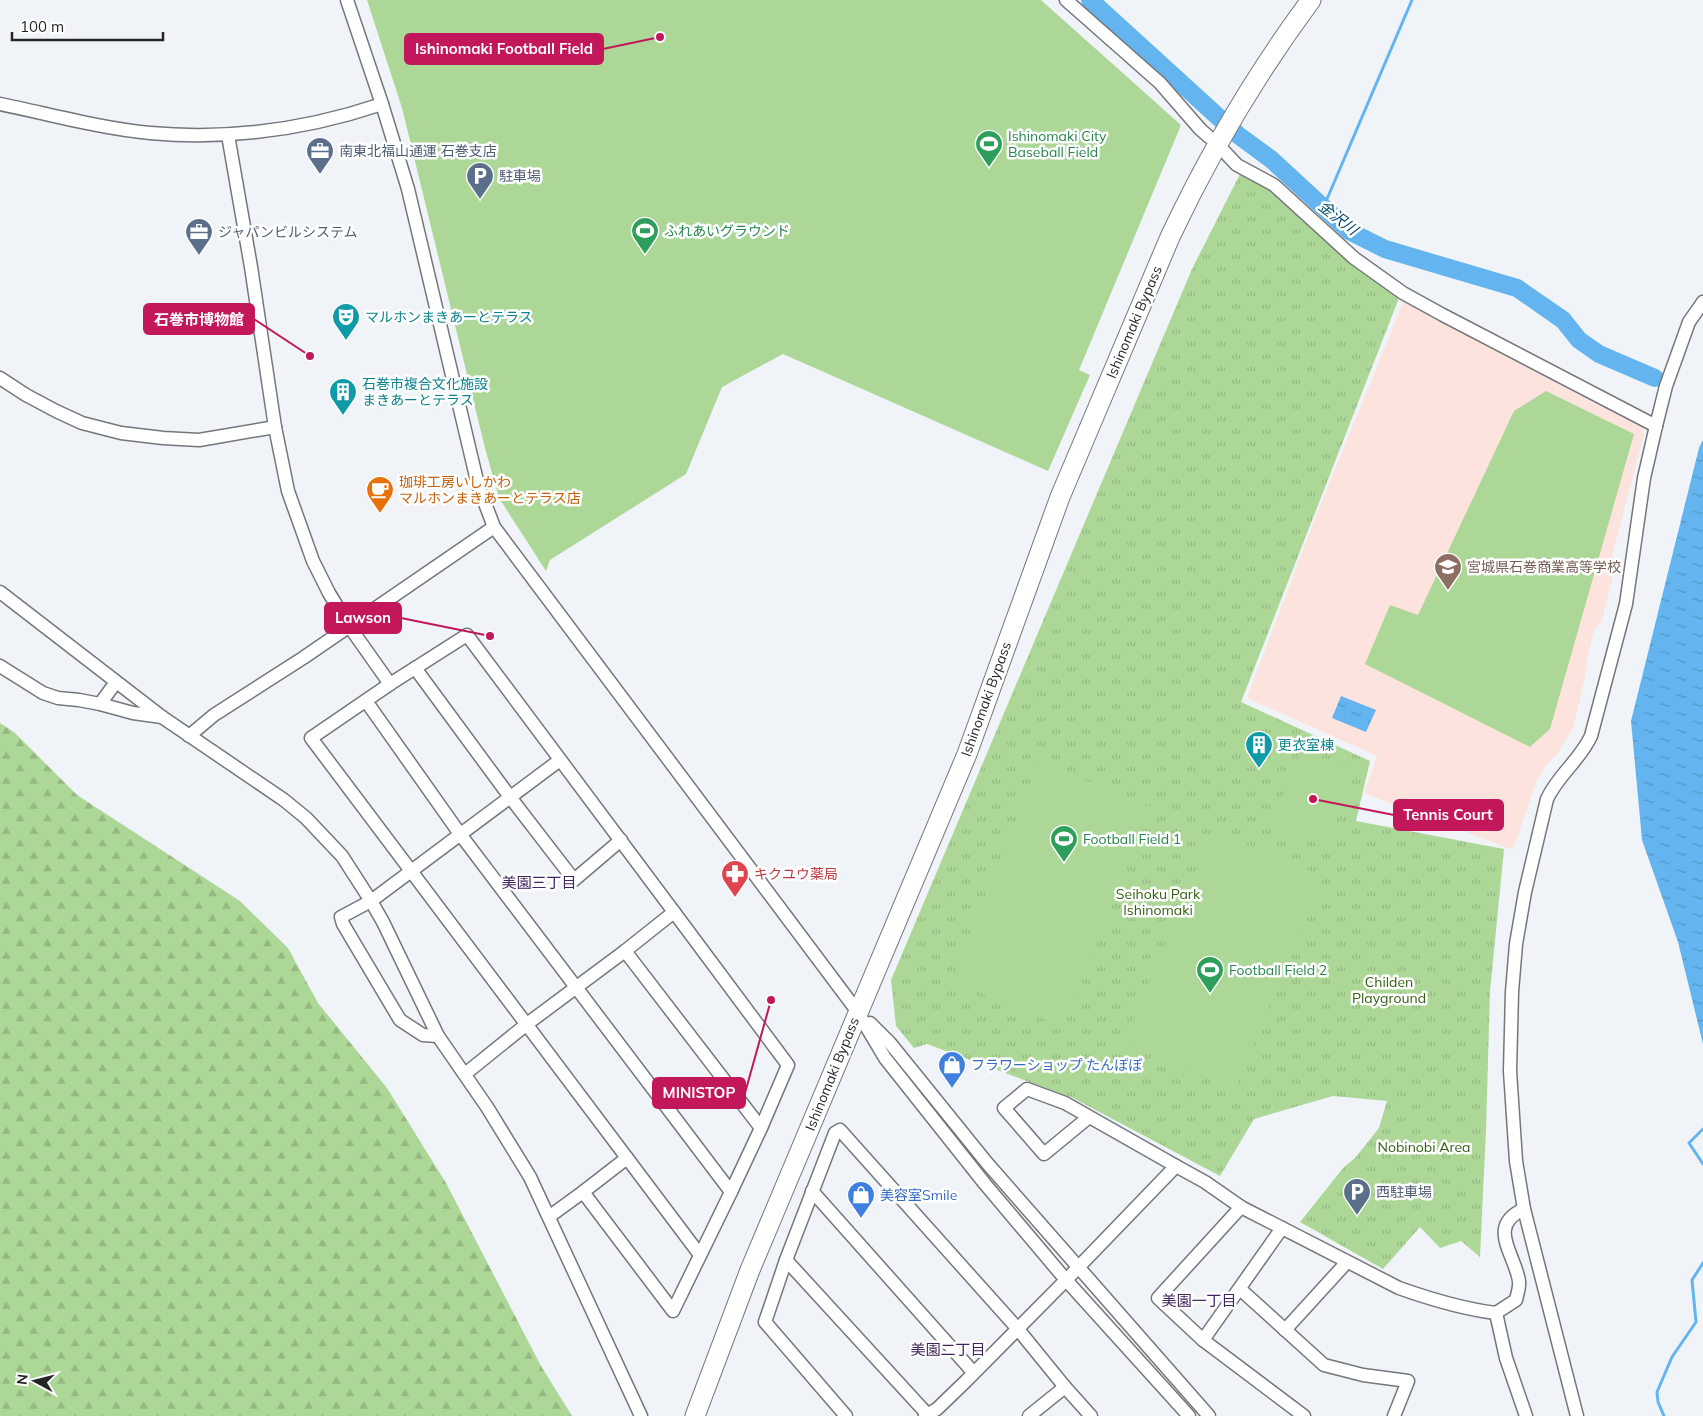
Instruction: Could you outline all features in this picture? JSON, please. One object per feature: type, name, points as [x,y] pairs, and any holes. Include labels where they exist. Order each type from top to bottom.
[{"type":"highway","name":"Ishinomaki Bypass","points":[[695,1416],[750,1270],[967,754],[1064,488],[1170,237],[1217,140],[1280,42],[1311,0]]},
{"type":"street","points":[[348,0],[412,205],[478,485],[494,527],[857,1012],[885,1058],[985,1184],[1066,1280],[1189,1416]]},
{"type":"street","points":[[1066,0],[1160,84],[1200,129],[1217,140],[1237,165],[1274,186],[1354,258],[1403,293],[1656,426]]},
{"type":"street","points":[[0,104],[129,130],[178,135],[228,135],[306,124],[356,113],[382,104]]},
{"type":"street","points":[[228,135],[251,267],[275,427],[288,491],[299,526],[329,594],[390,684]]},
{"type":"street","points":[[1577,1416],[1524,1209],[1516,1161],[1510,1071],[1512,992],[1516,944],[1525,892],[1547,799],[1554,785],[1583,751],[1591,736],[1626,604],[1644,478],[1666,386],[1689,322],[1703,302]]},
{"type":"street","points":[[0,378],[56,411],[82,422],[121,433],[199,440],[275,427]]},
{"type":"street","points":[[188,736],[214,716],[303,658],[494,527]]},
{"type":"street","points":[[0,592],[162,717],[284,800],[306,818],[342,856],[371,901],[438,1036],[510,1142],[530,1177],[550,1216],[641,1416]]},
{"type":"street","points":[[583,1192],[673,1311],[731,1192],[761,1128],[788,1065],[467,635],[390,684],[311,738],[700,1255]]},
{"type":"street","points":[[0,666],[43,693],[58,698],[79,700],[133,713],[162,717]]},
{"type":"street","points":[[415,668],[574,880],[621,840]]},
{"type":"street","points":[[100,704],[116,682]]},
{"type":"street","points":[[366,701],[460,834],[731,1192]]},
{"type":"street","points":[[438,1036],[423,1036],[400,1020],[343,924],[341,917],[371,901],[560,760]]},
{"type":"street","points":[[465,1074],[527,1024],[674,912]]},
{"type":"street","points":[[625,951],[761,1128]]},
{"type":"street","points":[[857,1012],[890,1042],[987,1163],[1209,1416]]},
{"type":"street","points":[[1089,1117],[1044,1154],[1004,1108],[1027,1089],[1065,1103],[1204,1182],[1241,1207],[1399,1288],[1478,1311],[1496,1313],[1516,1300],[1519,1282],[1505,1242],[1504,1230],[1508,1218],[1524,1209]]},
{"type":"street","points":[[846,1416],[764,1322],[835,1133],[840,1130],[1016,1328],[1064,1387],[1091,1416]]},
{"type":"street","points":[[550,1216],[627,1158]]},
{"type":"street","points":[[786,1260],[927,1415],[937,1409],[1079,1267],[1176,1166]]},
{"type":"street","points":[[812,1192],[973,1372]]},
{"type":"street","points":[[1241,1207],[1158,1298],[1203,1340],[1304,1416]]},
{"type":"street","points":[[1203,1340],[1282,1228]]},
{"type":"street","points":[[1285,1330],[1348,1262]]},
{"type":"street","points":[[1240,1289],[1324,1365],[1363,1375],[1408,1381],[1394,1416]]},
{"type":"street","points":[[1496,1313],[1506,1358],[1526,1416]]},
{"type":"street","points":[[1029,1416],[1064,1387]]},
{"type":"shaded area","name":"宮城県石巻商業高等学校","points":[[1405,298],[1642,426],[1644,435],[1612,556],[1617,560],[1601,623],[1595,628],[1586,662],[1587,669],[1573,728],[1558,753],[1546,765],[1536,783],[1513,850],[1364,793],[1377,756],[1247,698],[1315,518]]},
{"type":"green space","points":[[367,0],[1041,0],[1181,125],[1079,370],[1090,375],[1048,471],[783,354],[722,387],[686,474],[550,560],[546,571],[499,498],[485,448],[402,108]]},
{"type":"green space","name":"Seihoku Park Ishinomaki","points":[[1240,174],[1269,190],[1399,298],[1241,702],[1370,761],[1356,821],[1504,849],[1490,991],[1480,1257],[1461,1241],[1440,1248],[1420,1227],[1383,1269],[1300,1222],[1344,1167],[1355,1158],[1379,1128],[1387,1101],[1333,1096],[1254,1119],[1220,1176],[1073,1098],[927,1044],[914,1048],[896,1026],[891,980],[1192,269]]},
{"type":"green space","points":[[1546,391],[1634,434],[1550,729],[1530,747],[1365,664],[1390,605],[1418,615],[1514,411]]},
{"type":"green space","points":[[0,723],[14,732],[77,795],[240,901],[288,948],[318,1003],[387,1088],[446,1183],[541,1366],[572,1416],[0,1416]]},
{"type":"green space","points":[[1301,752],[1356,772],[1325,847],[1271,827]]},
{"type":"green space","name":"Football Field 1","points":[[1040,762],[1151,807],[1062,1026],[951,981]]},
{"type":"green space","name":"Football Field 2","points":[[1212,830],[1323,876],[1235,1090],[1124,1044]]},
{"type":"water","points":[[1703,440],[1703,1044],[1678,942],[1642,840],[1631,721],[1699,448]]},
{"type":"water","points":[[1341,696],[1376,710],[1366,732],[1332,718]]},
{"type":"waterway","name":"金沢川","points":[[1090,0],[1238,135],[1272,160],[1349,231],[1385,249],[1517,288],[1563,320],[1579,340],[1599,354],[1655,378]]},
{"type":"waterway","points":[[1322,206],[1327,199],[1412,0]]},
{"type":"waterway","points":[[1703,1129],[1689,1143],[1703,1164]]},
{"type":"waterway","points":[[1664,1416],[1658,1402],[1657,1392],[1672,1357],[1696,1322],[1692,1280],[1703,1263]]},
{"type":"place","name":"Ishinomaki Football Field","points":[[660,37]]},
{"type":"place","name":"Ishinomaki City Baseball Field","points":[[989,168]]},
{"type":"place","name":"南東北福山通運 石巻支店","points":[[320,175]]},
{"type":"place","name":"駐車場","points":[[480,200]]},
{"type":"place","name":"ふれあいグラウンド","points":[[645,255]]},
{"type":"place","name":"ジャパンビルシステム","points":[[199,256]]},
{"type":"place","name":"マルホンまきあーとテラス","points":[[346,341]]},
{"type":"place","name":"石巻市博物館","points":[[310,356]]},
{"type":"place","name":"石巻市複合文化施設 まきあーとテラス","points":[[343,416]]},
{"type":"place","name":"珈琲工房いしかわ マルホンまきあーとテラス店","points":[[380,514]]},
{"type":"place","name":"宮城県石巻商業高等学校","points":[[1448,591]]},
{"type":"place","name":"Lawson","points":[[490,636]]},
{"type":"place","name":"更衣室棟","points":[[1259,769]]},
{"type":"place","name":"Tennis Court","points":[[1313,799]]},
{"type":"place","name":"Football Field 1","points":[[1064,863]]},
{"type":"place","name":"キクユウ薬局","points":[[735,898]]},
{"type":"place","name":"Football Field 2","points":[[1210,994]]},
{"type":"place","name":"MINISTOP","points":[[771,1000]]},
{"type":"place","name":"フラワーショップ たんぽぽ","points":[[952,1089]]},
{"type":"place","name":"西駐車場","points":[[1357,1216]]},
{"type":"place","name":"美容室Smile","points":[[861,1219]]},
{"type":"district","name":"美園三丁目","points":[[539,883]]},
{"type":"district","name":"美園一丁目","points":[[1199,1301]]},
{"type":"district","name":"美園二丁目","points":[[948,1350]]},
{"type":"park label","name":"Childen Playground","points":[[1389,990]]},
{"type":"park label","name":"Nobinobi Area","points":[[1424,1147]]}]
